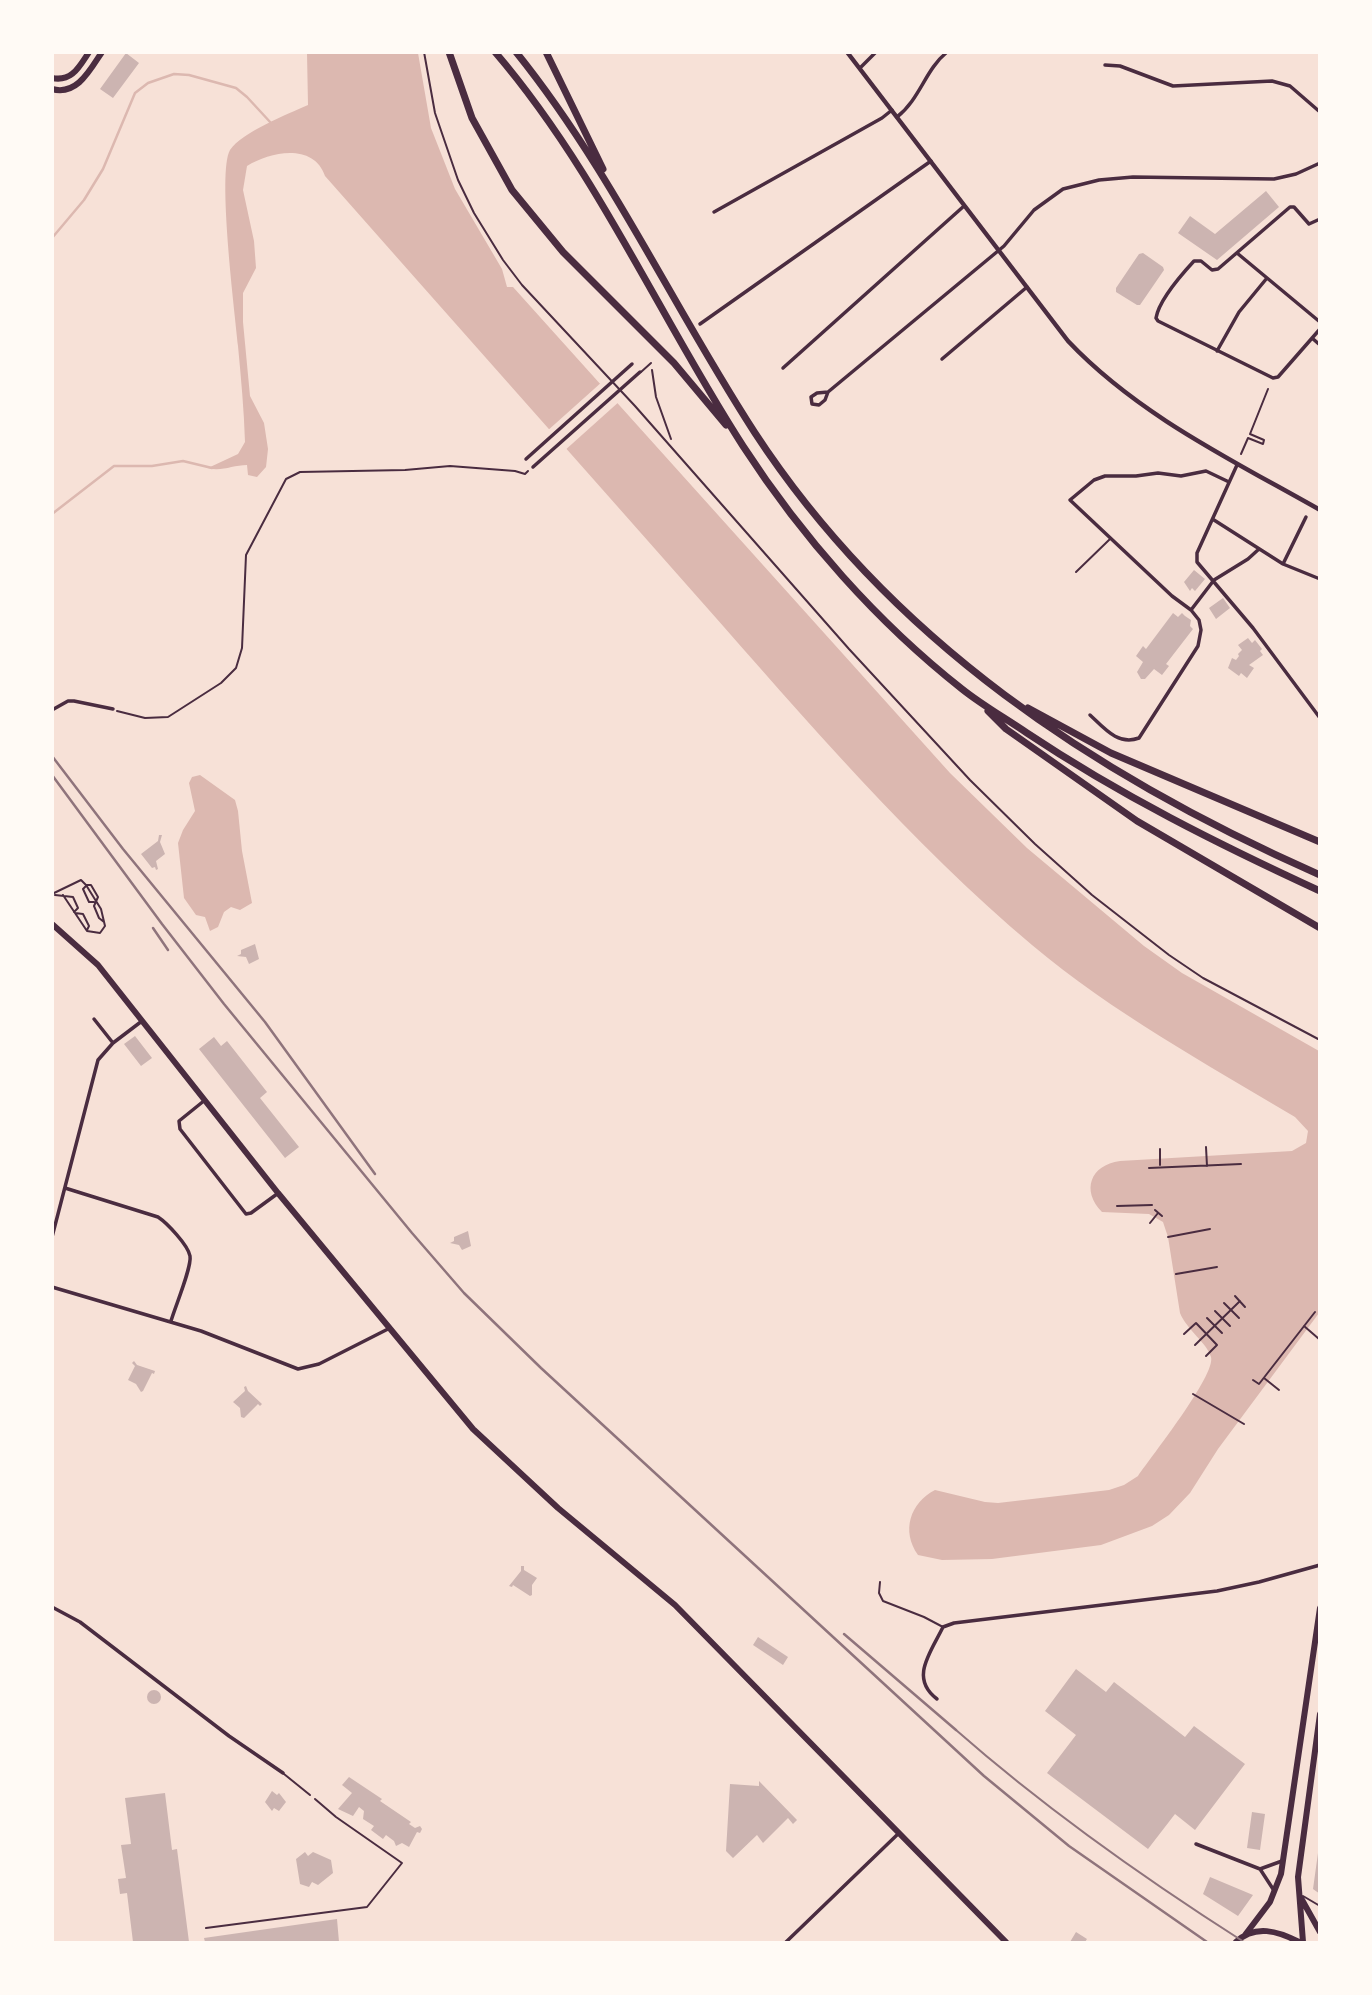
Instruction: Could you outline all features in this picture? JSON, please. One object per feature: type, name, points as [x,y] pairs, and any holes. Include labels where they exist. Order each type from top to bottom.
[{"type":"highway","points":[[449,52],[472,118],[512,190],[563,252],[674,363],[744,447],[796,519],[857,591],[927,660],[983,705],[1128,796],[1219,845],[1320,891]]},
{"type":"highway","points":[[495,52],[536,103],[579,167],[744,447]]},
{"type":"highway","points":[[516,52],[550,95],[610,185],[702,347],[779,469],[832,537],[897,605],[965,664],[1035,719],[1101,763],[1185,809],[1320,875]]},
{"type":"highway","points":[[546,52],[610,185]]},
{"type":"highway","points":[[1006,695],[1111,753],[1320,842]]},
{"type":"highway","points":[[983,705],[1006,729],[1137,821],[1320,928]]},
{"type":"main road","points":[[52,78],[66,78],[78,69],[89,52]]},
{"type":"main road","points":[[52,89],[59,91],[78,85],[102,52]]},
{"type":"main road","points":[[52,924],[98,965],[388,1329],[488,1445],[558,1508],[675,1605],[1006,1942]]},
{"type":"main road","points":[[1236,1942],[1262,1914],[1275,1892],[1284,1860],[1320,1608]]},
{"type":"main road","points":[[1245,1935],[1258,1930],[1277,1932],[1301,1942],[1299,1860],[1320,1714]]},
{"type":"main road","points":[[1298,1893],[1320,1932]]},
{"type":"street","points":[[847,52],[1068,341],[1106,377],[1172,424],[1237,465],[1320,510]]},
{"type":"street","points":[[860,68],[876,52]]},
{"type":"street","points":[[897,117],[909,106],[932,66],[947,52]]},
{"type":"street","points":[[1105,65],[1120,66],[1174,86],[1283,82],[1320,112]]},
{"type":"street","points":[[714,212],[892,110]]},
{"type":"street","points":[[700,324],[931,161]]},
{"type":"street","points":[[828,392],[817,393],[811,397],[812,404],[819,405],[825,400],[828,392],[999,250],[1034,210],[1063,189],[1085,182],[1133,177],[1274,179],[1296,174],[1320,163]]},
{"type":"street","points":[[783,368],[964,205]]},
{"type":"street","points":[[1319,221],[1309,223],[1294,207],[1290,207],[1215,271],[1201,261],[1194,261],[1156,313],[1158,321],[1273,379],[1278,377],[1320,329]]},
{"type":"street","points":[[1237,253],[1320,322]]},
{"type":"street","points":[[1217,351],[1239,312],[1267,278]]},
{"type":"street","points":[[942,359],[1027,287]]},
{"type":"street","points":[[1312,338],[1320,345]]},
{"type":"street","points":[[526,459],[632,364]]},
{"type":"street","points":[[533,467],[640,372]]},
{"type":"street","points":[[1237,465],[1196,558],[1197,562],[1214,580],[1320,718]]},
{"type":"street","points":[[1090,715],[1115,737],[1129,740],[1139,738],[1198,646],[1200,625],[1191,610],[1172,596],[1070,500],[1094,480],[1105,476],[1136,477],[1158,473],[1181,476],[1206,471],[1229,482]]},
{"type":"street","points":[[1283,564],[1306,517]]},
{"type":"street","points":[[1213,520],[1283,564],[1320,579]]},
{"type":"street","points":[[1191,610],[1214,580],[1259,549]]},
{"type":"street","points":[[52,710],[68,701],[113,709]]},
{"type":"street","points":[[94,1019],[113,1043]]},
{"type":"street","points":[[52,1237],[98,1060],[113,1043],[142,1021]]},
{"type":"street","points":[[205,1100],[179,1121],[180,1129],[246,1214],[278,1193]]},
{"type":"street","points":[[65,1188],[158,1217],[187,1249],[190,1260],[171,1321]]},
{"type":"street","points":[[52,1287],[171,1321],[298,1369],[314,1366],[388,1329]]},
{"type":"street","points":[[937,1699],[928,1692],[922,1678],[943,1628],[966,1620],[1217,1591],[1320,1565]]},
{"type":"street","points":[[52,1607],[80,1622],[229,1736],[283,1773]]},
{"type":"street","points":[[786,1942],[899,1833]]},
{"type":"street","points":[[1196,1844],[1260,1869],[1275,1892]]},
{"type":"street","points":[[1260,1869],[1284,1860]]},
{"type":"lane","points":[[424,52],[435,113],[458,180],[494,247],[522,285],[671,447],[849,649],[962,772],[1060,867],[1169,955],[1203,978],[1320,1040]]},
{"type":"lane","points":[[640,372],[651,363]]},
{"type":"lane","points":[[1076,572],[1110,538]]},
{"type":"lane","points":[[52,895],[81,880],[95,902],[99,918],[105,922],[100,933],[87,931],[62,895]]},
{"type":"lane","points":[[52,895],[73,897],[78,908],[74,913]]},
{"type":"lane","points":[[74,913],[83,914],[89,926],[87,931]]},
{"type":"lane","points":[[1193,1394],[1244,1424]]},
{"type":"lane","points":[[880,1582],[879,1593],[883,1601],[924,1617],[943,1628]]},
{"type":"lane","points":[[283,1773],[310,1795]]},
{"type":"lane","points":[[206,1928],[368,1907],[402,1863],[315,1799]]},
{"type":"lane","points":[[1298,1893],[1320,1906]]},
{"type":"path","points":[[651,363],[656,397],[671,438],[671,447]]},
{"type":"path","points":[[1241,454],[1248,438],[1263,444],[1264,440],[1250,434],[1268,389]]},
{"type":"path","points":[[113,709],[126,715],[145,718],[168,717],[222,683],[236,668],[242,648],[246,555],[269,508],[290,475],[300,472],[405,470],[450,466],[525,474]]},
{"type":"path","points":[[1206,1146],[1207,1166]]},
{"type":"path","points":[[1160,1149],[1161,1167]]},
{"type":"path","points":[[1149,1168],[1241,1164]]},
{"type":"path","points":[[1141,1205],[1141,1213]]},
{"type":"path","points":[[1117,1206],[1152,1205]]},
{"type":"path","points":[[1155,1210],[1162,1216]]},
{"type":"path","points":[[1150,1223],[1158,1213]]},
{"type":"path","points":[[1168,1237],[1210,1230]]},
{"type":"path","points":[[1176,1274],[1217,1267]]},
{"type":"path","points":[[1235,1296],[1245,1307]]},
{"type":"path","points":[[1195,1345],[1240,1301]]},
{"type":"path","points":[[1224,1303],[1239,1318]]},
{"type":"path","points":[[1216,1311],[1230,1326]]},
{"type":"path","points":[[1253,1380],[1259,1384],[1315,1312]]},
{"type":"path","points":[[1207,1318],[1222,1333]]},
{"type":"path","points":[[1184,1335],[1196,1323],[1217,1346],[1206,1356]]},
{"type":"path","points":[[1304,1326],[1319,1339]]},
{"type":"path","points":[[1264,1378],[1279,1390]]},
{"type":"shaded area","points":[[307,53],[418,53],[431,128],[455,189],[502,269],[507,287],[513,287],[950,773],[1027,848],[1144,946],[1182,973],[1319,1051],[1319,1313],[1218,1449],[1190,1493],[1169,1515],[1152,1526],[1101,1545],[992,1559],[942,1560],[918,1555],[910,1537],[909,1527],[919,1502],[935,1490],[998,1503],[1109,1490],[1138,1476],[1194,1398],[1210,1367],[1211,1357],[1180,1313],[1168,1237],[1163,1222],[1149,1214],[1102,1212],[1092,1196],[1092,1180],[1102,1168],[1120,1161],[1292,1151],[1306,1143],[1308,1131],[1295,1117],[1160,1036],[1063,970],[987,906],[944,865],[860,779],[780,690],[325,176],[319,165],[302,154],[279,154],[247,166],[243,190],[254,241],[256,268],[243,293],[243,322],[250,396],[264,423],[268,449],[266,467],[257,477],[248,475],[247,465],[208,468],[238,454],[245,442],[228,244],[226,163],[230,150],[244,137],[308,105]]},
{"type":"shaded area","points":[[200,775],[235,800],[252,903],[240,910],[231,907],[224,912],[218,927],[210,931],[205,917],[196,915],[184,898],[178,843],[195,811],[189,783],[192,777]]},
{"type":"pier","points":[[603,381],[621,400],[563,452],[546,432]]},
{"type":"building","points":[[126,53],[139,63],[113,98],[100,89]]},
{"type":"building","points":[[1266,191],[1279,207],[1217,260],[1178,233],[1190,216],[1215,234]]},
{"type":"building","points":[[1143,253],[1164,270],[1140,305],[1137,305],[1116,292],[1116,288],[1139,254]]},
{"type":"building","points":[[1194,570],[1205,579],[1195,591],[1192,588],[1190,591],[1184,582]]},
{"type":"building","points":[[1223,598],[1230,608],[1216,619],[1209,608]]},
{"type":"building","points":[[1173,613],[1178,617],[1182,613],[1191,620],[1190,626],[1193,629],[1166,664],[1169,666],[1162,675],[1154,669],[1145,679],[1141,679],[1137,672],[1143,662],[1136,656],[1143,646],[1146,649]]},
{"type":"building","points":[[1248,638],[1252,643],[1255,640],[1263,655],[1249,665],[1254,668],[1247,678],[1228,668],[1232,658],[1236,660],[1242,650],[1238,645]]},
{"type":"building","points":[[159,835],[162,835],[160,842],[165,854],[156,861],[156,870],[141,854],[158,841]]},
{"type":"building","points":[[255,944],[259,959],[249,964],[246,957],[237,956],[241,954],[241,950]]},
{"type":"building","points":[[135,1036],[152,1058],[141,1066],[124,1044]]},
{"type":"building","points":[[214,1037],[221,1046],[227,1041],[267,1092],[260,1098],[299,1147],[285,1158],[199,1049]]},
{"type":"building","points":[[468,1231],[471,1246],[462,1250],[459,1245],[450,1243],[454,1241],[454,1237]]},
{"type":"building","points":[[134,1361],[137,1365],[155,1371],[141,1392],[136,1384],[128,1380],[135,1366],[132,1363]]},
{"type":"building","points":[[246,1386],[262,1404],[258,1404],[244,1418],[241,1417],[240,1408],[233,1402],[245,1391]]},
{"type":"building","points":[[521,1566],[537,1578],[532,1585],[530,1596],[513,1585],[509,1586],[521,1571]]},
{"type":"building","points":[[758,1637],[788,1657],[783,1665],[753,1645]]},
{"type":"building","points":[[1076,1669],[1106,1692],[1114,1682],[1185,1737],[1194,1726],[1245,1764],[1195,1830],[1175,1814],[1148,1849],[1047,1773],[1076,1735],[1045,1711]]},
{"type":"building","points":[[154,1690],[159,1692],[159,1702],[154,1704],[149,1702],[147,1697],[149,1692]]},
{"type":"building","points":[[349,1777],[382,1799],[380,1801],[411,1822],[409,1824],[415,1828],[420,1826],[420,1833],[417,1832],[409,1847],[402,1843],[396,1846],[386,1835],[383,1839],[371,1830],[374,1826],[363,1819],[364,1811],[359,1807],[353,1816],[338,1809],[352,1793],[342,1785]]},
{"type":"building","points":[[759,1781],[797,1820],[793,1824],[788,1818],[763,1843],[757,1835],[733,1858],[726,1851],[730,1784],[759,1786]]},
{"type":"building","points":[[272,1791],[277,1795],[279,1793],[286,1802],[279,1811],[274,1808],[272,1811],[265,1802]]},
{"type":"building","points":[[165,1793],[172,1850],[177,1849],[189,1942],[133,1942],[127,1893],[120,1894],[118,1879],[126,1878],[121,1845],[131,1844],[125,1798]]},
{"type":"building","points":[[1252,1812],[1265,1814],[1260,1850],[1247,1848]]},
{"type":"building","points":[[305,1852],[308,1856],[313,1852],[331,1860],[333,1873],[318,1885],[312,1882],[309,1887],[300,1884],[296,1859]]},
{"type":"building","points":[[1320,1853],[1320,1894],[1313,1889]]},
{"type":"building","points":[[1210,1877],[1253,1895],[1238,1916],[1203,1894]]},
{"type":"building","points":[[337,1919],[339,1942],[205,1942],[204,1938]]},
{"type":"building","points":[[1076,1932],[1087,1939],[1085,1942],[1070,1942]]},
{"type":"waterway","points":[[52,238],[84,200],[103,169],[135,93],[148,83],[174,74],[189,75],[236,88],[271,123]]},
{"type":"waterway","points":[[52,514],[114,466],[152,466],[183,461],[212,468]]},
{"type":"tram line","points":[[956,1730],[1025,1788],[1096,1842],[1244,1942]]},
{"type":"railway","points":[[52,756],[123,849],[265,1022],[375,1174]]},
{"type":"railway","points":[[52,775],[224,1004],[464,1293],[541,1368],[984,1776],[1069,1846],[1207,1942]]},
{"type":"railway","points":[[153,928],[168,950]]},
{"type":"railway","points":[[844,1634],[956,1730]]}]
